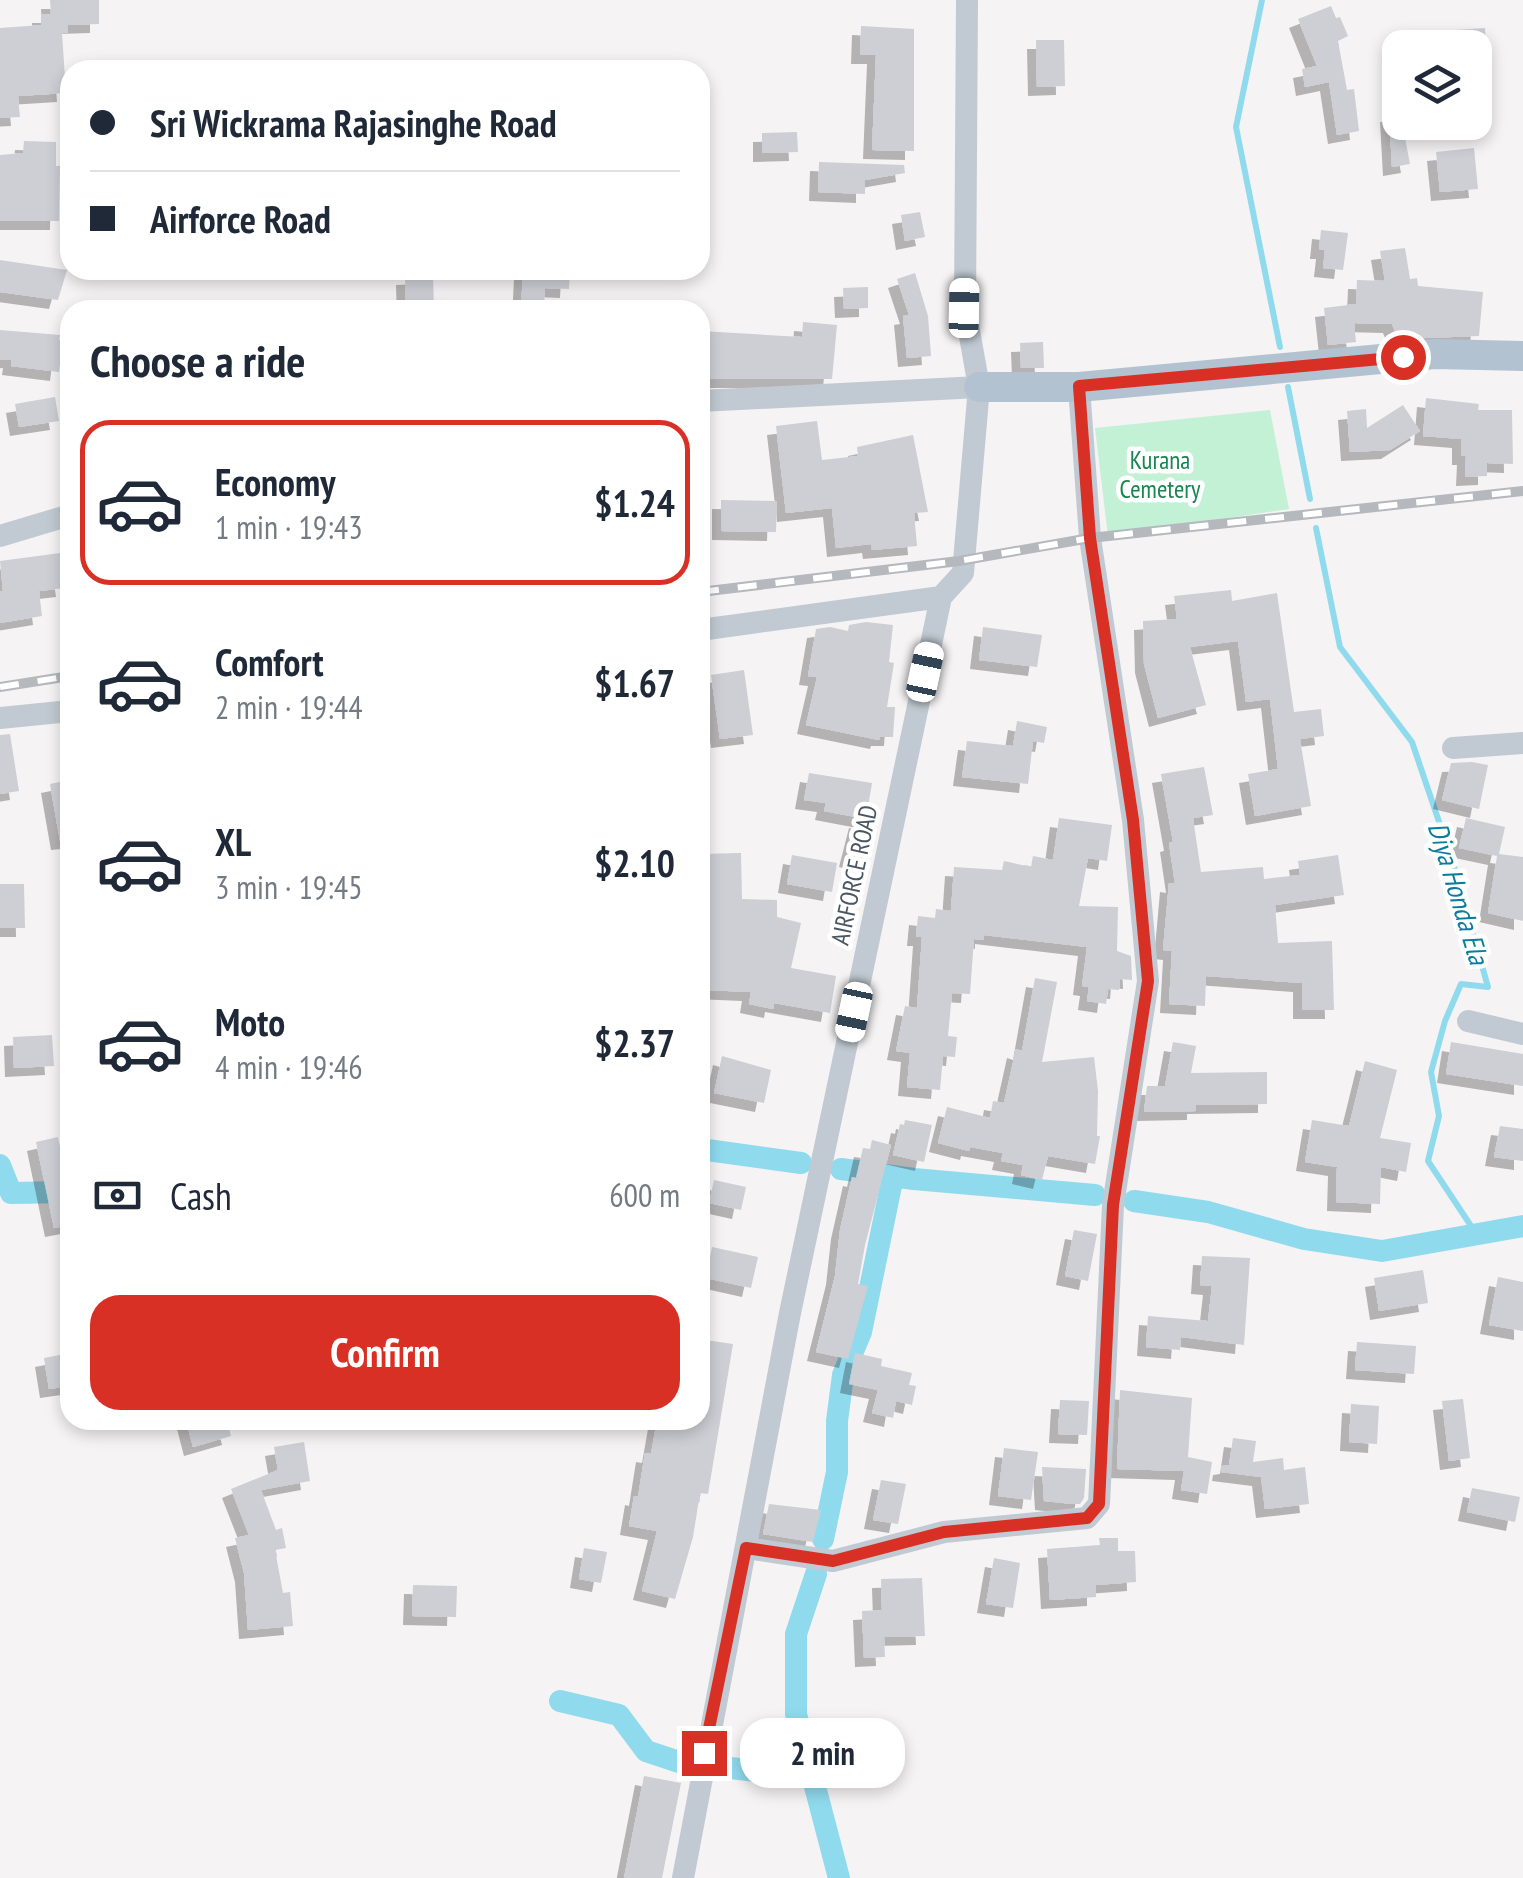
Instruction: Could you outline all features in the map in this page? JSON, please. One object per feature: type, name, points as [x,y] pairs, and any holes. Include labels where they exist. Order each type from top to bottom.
[{"type":"main road","points":[[979,388],[1079,386],[1436,354],[1523,356]]},
{"type":"street","name":"AIRFORCE ROAD","points":[[683,1878],[790,1313],[941,596],[963,572],[979,388],[964,308],[967,0]]},
{"type":"street","points":[[746,1548],[833,1561],[944,1532],[1087,1518],[1099,1504],[1113,1205],[1148,981],[1133,820],[1090,538],[1079,386]]},
{"type":"street","points":[[710,401],[979,388]]},
{"type":"street","points":[[0,536],[60,518]]},
{"type":"street","points":[[710,629],[941,596]]},
{"type":"street","points":[[0,718],[60,711]]},
{"type":"street","points":[[1454,748],[1523,743]]},
{"type":"street","points":[[1468,1021],[1523,1034]]},
{"type":"green space","name":"Kurana Cemetery","points":[[1270,410],[1289,509],[1108,536],[1095,428]]},
{"type":"building","points":[[50,0],[99,0],[99,24],[67,25],[68,33],[62,33],[60,93],[18,96],[20,117],[0,118],[0,28],[41,25],[41,14],[51,14]]},
{"type":"building","points":[[1331,6],[1348,36],[1338,41],[1347,90],[1354,89],[1359,131],[1337,135],[1329,82],[1305,87],[1302,69],[1317,66],[1298,19]]},
{"type":"building","points":[[861,26],[914,29],[914,151],[872,150],[876,55],[860,55]]},
{"type":"building","points":[[1036,40],[1064,40],[1065,86],[1037,87]]},
{"type":"building","points":[[797,132],[798,152],[762,153],[762,133]]},
{"type":"building","points":[[1390,140],[1405,140],[1410,164],[1392,167]]},
{"type":"building","points":[[24,141],[56,142],[56,166],[60,166],[59,221],[0,221],[0,155],[23,153]]},
{"type":"building","points":[[1474,148],[1478,189],[1440,192],[1436,152]]},
{"type":"building","points":[[819,162],[904,165],[905,173],[865,180],[865,194],[818,192]]},
{"type":"building","points":[[920,212],[925,237],[905,241],[901,215]]},
{"type":"building","points":[[1321,230],[1348,233],[1343,270],[1323,268],[1325,250],[1319,250]]},
{"type":"building","points":[[1405,248],[1410,279],[1417,278],[1418,286],[1483,292],[1479,336],[1398,339],[1392,324],[1354,323],[1356,342],[1328,345],[1324,308],[1356,304],[1357,280],[1385,281],[1380,251]]},
{"type":"building","points":[[0,260],[60,269],[60,280],[64,280],[58,300],[0,292]]},
{"type":"building","points":[[915,273],[928,316],[931,356],[907,358],[903,316],[909,315],[897,279]]},
{"type":"building","points":[[405,280],[433,280],[434,300],[406,300]]},
{"type":"building","points":[[522,280],[569,280],[569,289],[545,288],[544,300],[522,300]]},
{"type":"building","points":[[868,287],[868,308],[844,309],[843,288]]},
{"type":"building","points":[[803,322],[837,325],[832,379],[710,379],[710,332],[802,337]]},
{"type":"building","points":[[0,330],[60,335],[59,372],[11,366],[12,359],[0,360]]},
{"type":"building","points":[[1043,342],[1044,368],[1021,368],[1020,343]]},
{"type":"building","points":[[55,397],[59,421],[19,427],[15,404]]},
{"type":"building","points":[[1426,398],[1479,404],[1478,410],[1512,410],[1513,464],[1487,463],[1487,476],[1465,477],[1466,456],[1461,456],[1461,439],[1423,436]]},
{"type":"building","points":[[1403,405],[1420,431],[1390,450],[1350,452],[1347,411],[1366,409],[1367,428]]},
{"type":"building","points":[[817,421],[822,460],[858,456],[857,447],[913,435],[928,512],[914,513],[917,546],[872,550],[871,544],[836,548],[832,508],[786,513],[776,426]]},
{"type":"building","points":[[721,500],[777,501],[776,532],[721,531]]},
{"type":"building","points":[[60,553],[60,589],[39,591],[42,616],[0,623],[0,561]]},
{"type":"building","points":[[1231,590],[1232,601],[1277,593],[1294,712],[1321,709],[1324,736],[1300,739],[1311,806],[1255,816],[1248,774],[1278,769],[1270,699],[1246,702],[1238,641],[1190,647],[1206,705],[1158,718],[1144,664],[1143,621],[1177,619],[1174,596]]},
{"type":"building","points":[[849,625],[893,625],[889,662],[894,663],[887,707],[895,707],[893,737],[879,740],[806,725],[817,677],[808,676],[816,629],[848,631]]},
{"type":"building","points":[[983,627],[1042,635],[1037,667],[979,660]]},
{"type":"building","points":[[744,670],[753,735],[720,739],[711,675]]},
{"type":"building","points":[[1017,721],[1047,727],[1044,743],[1033,741],[1028,784],[962,777],[967,741],[1013,746]]},
{"type":"building","points":[[10,734],[19,791],[0,794],[0,735]]},
{"type":"building","points":[[1451,763],[1488,765],[1479,809],[1442,800]]},
{"type":"building","points":[[1204,767],[1213,815],[1193,818],[1201,872],[1263,867],[1264,879],[1300,875],[1298,861],[1338,855],[1344,895],[1275,905],[1278,943],[1332,941],[1334,1010],[1302,1010],[1302,983],[1206,976],[1205,1006],[1169,1004],[1172,951],[1163,950],[1169,883],[1175,884],[1169,843],[1173,842],[1161,774]]},
{"type":"building","points":[[809,773],[872,783],[866,819],[824,811],[826,803],[804,800]]},
{"type":"building","points":[[60,782],[60,841],[50,784]]},
{"type":"building","points":[[1059,818],[1112,825],[1107,861],[1088,858],[1079,906],[1118,907],[1117,951],[1131,956],[1132,980],[1120,979],[1119,990],[1108,989],[1106,1004],[1087,1001],[1089,987],[1082,986],[1087,947],[984,935],[984,940],[974,939],[970,994],[952,993],[948,1036],[957,1037],[955,1057],[943,1056],[940,1090],[907,1087],[910,1053],[896,1051],[905,1006],[917,1008],[922,937],[916,937],[918,916],[935,918],[936,909],[951,911],[954,867],[1002,870],[1004,861],[1031,867],[1033,856],[1053,860]]},
{"type":"building","points":[[1466,818],[1505,827],[1499,854],[1523,857],[1523,921],[1488,913],[1497,856],[1459,848]]},
{"type":"building","points":[[858,819],[877,824],[867,863],[848,858]]},
{"type":"building","points":[[741,853],[742,899],[777,900],[777,917],[801,923],[791,968],[836,976],[830,1013],[774,1003],[773,1009],[749,1004],[751,992],[710,990],[710,854]]},
{"type":"building","points":[[792,855],[837,863],[832,892],[787,884]]},
{"type":"building","points":[[0,884],[24,884],[25,928],[0,928]]},
{"type":"building","points":[[1035,978],[1057,982],[1042,1062],[1094,1057],[1100,1136],[1095,1164],[1048,1156],[1042,1180],[1021,1175],[1023,1165],[1001,1161],[1003,1153],[970,1147],[969,1151],[938,1143],[947,1107],[990,1118],[993,1101],[1004,1103],[1016,1049],[1022,1051]]},
{"type":"building","points":[[52,1035],[54,1066],[14,1068],[13,1037]]},
{"type":"building","points":[[1173,1042],[1196,1046],[1191,1073],[1267,1072],[1267,1104],[1196,1105],[1196,1111],[1144,1112],[1147,1086],[1165,1086]]},
{"type":"building","points":[[1451,1042],[1523,1054],[1523,1086],[1446,1074]]},
{"type":"building","points":[[722,1056],[771,1070],[764,1103],[714,1093]]},
{"type":"building","points":[[1365,1061],[1397,1070],[1380,1138],[1411,1143],[1406,1172],[1381,1167],[1380,1204],[1336,1202],[1337,1167],[1305,1162],[1312,1120],[1349,1126]]},
{"type":"building","points":[[905,1120],[932,1125],[924,1162],[893,1155],[900,1124],[904,1125]]},
{"type":"building","points":[[1500,1126],[1523,1129],[1523,1161],[1494,1157]]},
{"type":"building","points":[[58,1137],[60,1227],[54,1228],[36,1142]]},
{"type":"building","points":[[872,1140],[891,1145],[865,1245],[858,1284],[868,1286],[848,1359],[816,1352],[835,1276],[852,1177],[856,1178],[863,1148],[870,1149]]},
{"type":"building","points":[[714,1180],[746,1187],[741,1210],[710,1203]]},
{"type":"building","points":[[1074,1230],[1097,1234],[1088,1281],[1065,1276]]},
{"type":"building","points":[[712,1247],[758,1257],[751,1288],[710,1279]]},
{"type":"building","points":[[1202,1256],[1250,1258],[1244,1345],[1181,1337],[1180,1350],[1146,1347],[1148,1316],[1208,1321],[1212,1286],[1200,1285]]},
{"type":"building","points":[[1423,1270],[1428,1303],[1379,1311],[1374,1278]]},
{"type":"building","points":[[1498,1277],[1523,1282],[1523,1331],[1489,1325]]},
{"type":"building","points":[[710,1341],[733,1344],[708,1494],[700,1493],[693,1537],[675,1599],[642,1591],[657,1531],[629,1526],[645,1453],[651,1454],[655,1430],[710,1430]]},
{"type":"building","points":[[1357,1342],[1416,1346],[1414,1374],[1355,1370]]},
{"type":"building","points":[[855,1353],[882,1359],[881,1366],[912,1373],[909,1385],[916,1386],[912,1405],[896,1401],[893,1418],[872,1413],[878,1390],[849,1384]]},
{"type":"building","points":[[60,1355],[60,1387],[49,1389],[44,1358]]},
{"type":"building","points":[[1120,1390],[1192,1398],[1188,1457],[1212,1462],[1207,1494],[1181,1490],[1184,1471],[1117,1469]]},
{"type":"building","points":[[1463,1399],[1470,1458],[1449,1461],[1442,1401]]},
{"type":"building","points":[[1060,1400],[1089,1401],[1087,1435],[1058,1434]]},
{"type":"building","points":[[1351,1404],[1379,1406],[1377,1444],[1349,1442]]},
{"type":"building","points":[[189,1430],[230,1430],[231,1436],[193,1447]]},
{"type":"building","points":[[1233,1438],[1256,1441],[1253,1462],[1283,1458],[1284,1470],[1305,1467],[1309,1504],[1265,1509],[1261,1477],[1221,1472],[1222,1466],[1229,1465]]},
{"type":"building","points":[[304,1442],[310,1481],[261,1490],[276,1530],[282,1528],[286,1548],[275,1550],[283,1593],[290,1592],[293,1626],[248,1630],[244,1573],[235,1538],[249,1535],[231,1489],[278,1470],[274,1447]]},
{"type":"building","points":[[1004,1448],[1038,1452],[1031,1500],[998,1496]]},
{"type":"building","points":[[1042,1467],[1086,1469],[1080,1504],[1044,1501]]},
{"type":"building","points":[[881,1480],[906,1484],[898,1524],[873,1520]]},
{"type":"building","points":[[1472,1488],[1520,1497],[1515,1522],[1467,1512]]},
{"type":"building","points":[[769,1504],[821,1510],[813,1542],[763,1534]]},
{"type":"building","points":[[1099,1538],[1118,1538],[1118,1551],[1135,1551],[1136,1582],[1096,1585],[1096,1597],[1050,1600],[1047,1549],[1100,1545]]},
{"type":"building","points":[[584,1548],[607,1552],[601,1583],[579,1579]]},
{"type":"building","points":[[994,1558],[1020,1563],[1013,1608],[986,1604]]},
{"type":"building","points":[[922,1578],[925,1636],[884,1637],[885,1657],[864,1658],[862,1611],[882,1610],[881,1579]]},
{"type":"building","points":[[413,1585],[457,1586],[456,1617],[412,1616]]},
{"type":"building","points":[[644,1776],[681,1783],[662,1878],[624,1878]]},
{"type":"waterway","name":"Diya Honda Ela","points":[[1262,0],[1236,127],[1280,347]]},
{"type":"waterway","name":"Diya Honda Ela","points":[[1288,387],[1310,499]]},
{"type":"waterway","name":"Diya Honda Ela","points":[[1316,528],[1340,647],[1412,742],[1453,863],[1488,987],[1461,984],[1445,1021],[1431,1072],[1439,1116],[1428,1161],[1477,1235]]},
{"type":"waterway","points":[[710,1150],[801,1163]]},
{"type":"waterway","points":[[0,1165],[11,1193],[60,1192]]},
{"type":"waterway","points":[[841,1169],[1095,1195]]},
{"type":"waterway","points":[[823,1539],[837,1472],[837,1421],[843,1375],[861,1332],[893,1176]]},
{"type":"waterway","points":[[1134,1201],[1208,1212],[1304,1239],[1382,1251],[1523,1226]]},
{"type":"waterway","points":[[816,1574],[796,1634],[796,1714],[839,1878]]},
{"type":"waterway","points":[[560,1701],[619,1715],[646,1751],[679,1762],[756,1771],[780,1759],[802,1739]]},
{"type":"railway","points":[[710,591],[959,561],[1090,538],[1523,491]]},
{"type":"railway","points":[[0,687],[60,678]]},
{"type":"route","points":[[704,1753],[746,1548],[833,1561],[944,1532],[1087,1518],[1099,1504],[1113,1205],[1148,981],[1133,820],[1090,538],[1079,386],[1403,357]]}]
